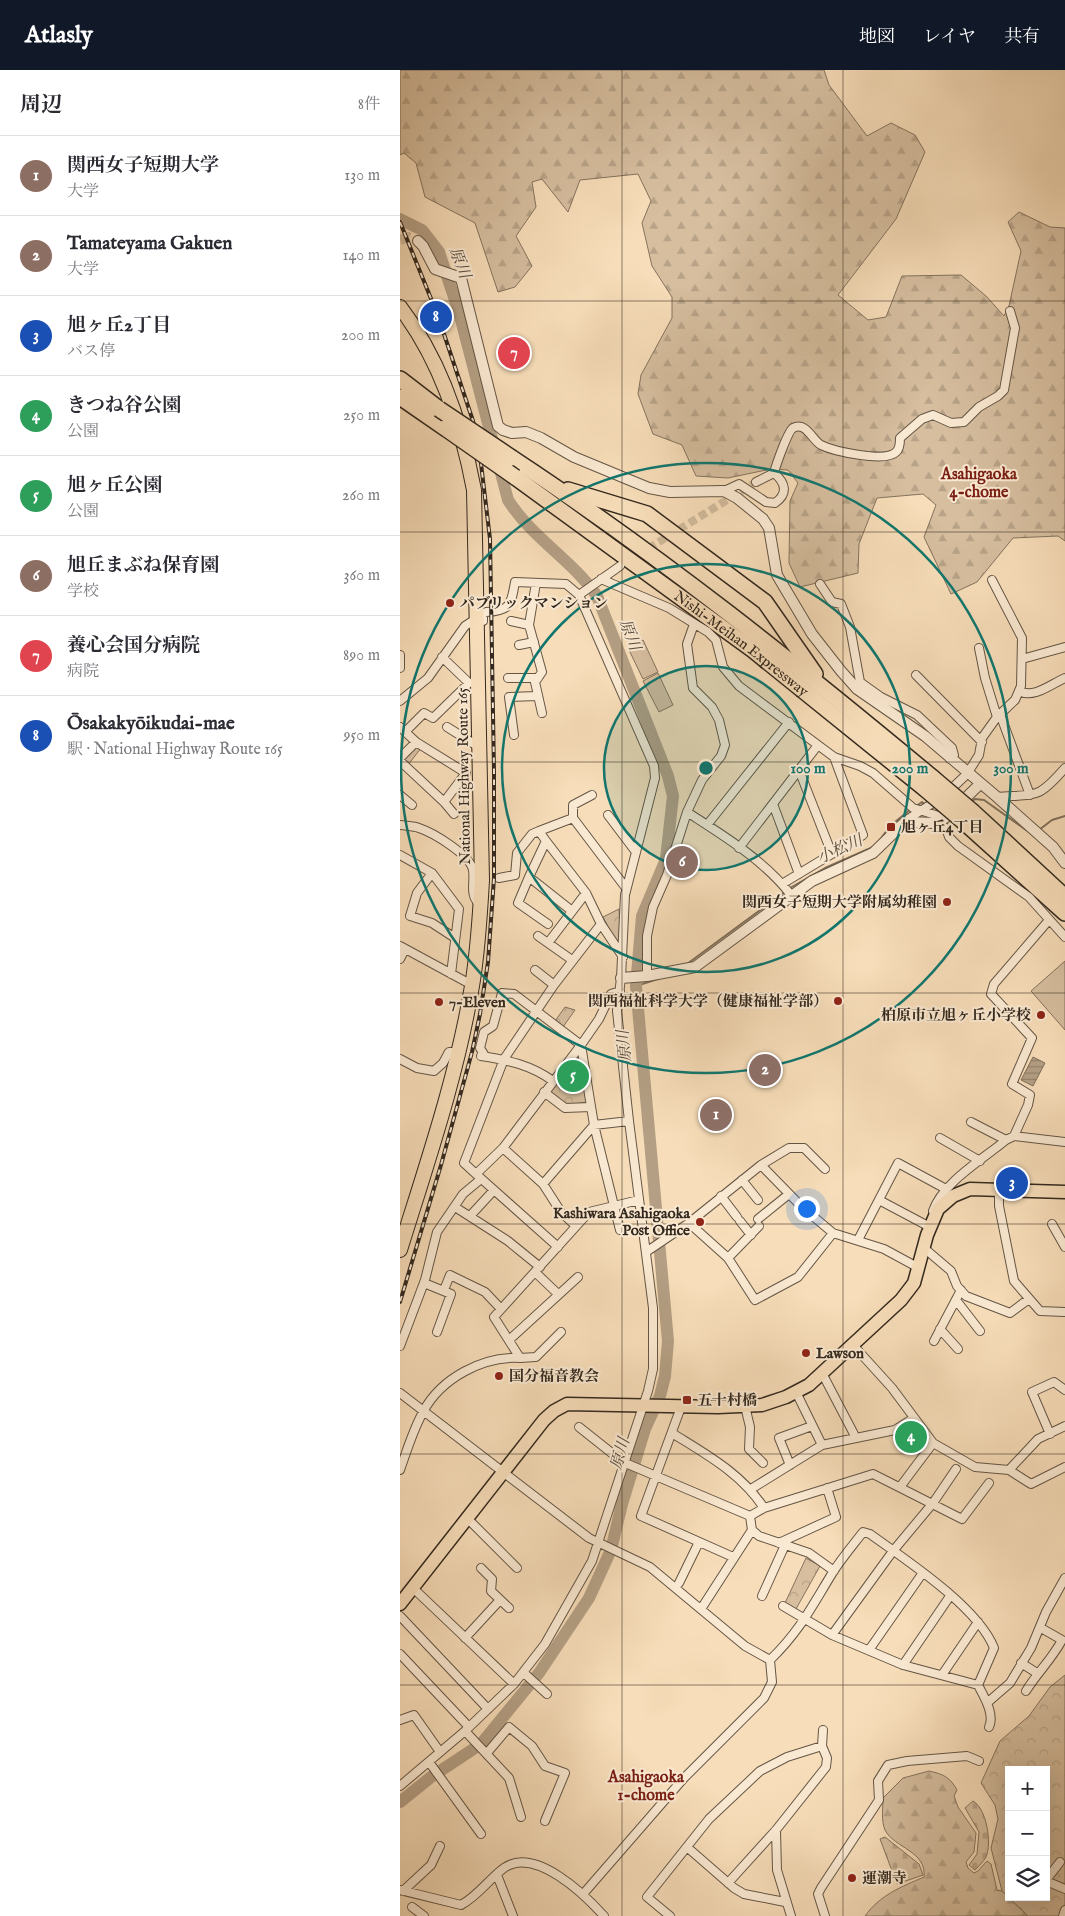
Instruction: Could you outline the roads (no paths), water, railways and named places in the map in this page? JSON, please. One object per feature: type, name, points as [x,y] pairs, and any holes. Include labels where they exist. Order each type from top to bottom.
[{"type":"highway","name":"National Highway Route 165","points":[[400,307],[422,341],[452,404],[468,455],[474,490],[478,622],[480,905],[472,985],[449,1092],[401,1242]]},
{"type":"highway","name":"Nishi-Meihan Expressway","points":[[400,381],[554,486],[691,583],[825,688],[929,783],[1065,897]]},
{"type":"highway","name":"Nishi-Meihan Expressway","points":[[400,397],[515,477],[753,650],[929,783]]},
{"type":"highway","points":[[400,402],[444,428]]},
{"type":"highway","points":[[554,486],[647,514],[765,602],[825,688]]},
{"type":"highway","name":"Nishi-Meihan Expressway","points":[[969,817],[1065,914]]},
{"type":"main road","points":[[400,1604],[544,1420],[554,1411],[567,1404],[680,1407],[762,1405],[796,1392],[809,1385],[822,1373],[900,1300],[914,1283],[928,1230],[938,1209],[953,1196],[970,1189],[1059,1192]]},
{"type":"street","points":[[418,240],[435,269],[460,278],[498,426],[503,430],[512,433],[526,432],[574,457],[649,488],[670,492],[724,491],[739,484],[747,487],[766,502],[775,503],[783,498],[785,486],[782,479],[774,474]]},
{"type":"street","points":[[774,474],[788,434],[794,427],[802,427],[807,430],[820,444],[864,456],[886,457],[895,454],[898,450],[900,438],[922,419],[933,415],[951,423],[964,422],[979,407],[998,396],[1004,390],[1015,328],[1010,311]]},
{"type":"street","points":[[756,482],[774,474]]},
{"type":"street","points":[[724,491],[763,519],[770,528],[777,575],[812,634],[841,671],[857,688],[910,725],[997,797],[1052,847],[1065,863]]},
{"type":"street","points":[[581,593],[620,566]]},
{"type":"street","points":[[624,978],[696,967],[812,881],[873,853],[904,822],[923,811],[956,786],[968,774],[979,755],[982,742],[998,716],[1015,700],[1019,691],[1022,638],[992,580]]},
{"type":"street","points":[[598,581],[669,608],[708,632],[716,640],[723,667],[740,686],[834,758],[860,766],[873,773],[913,808],[923,811],[940,821],[946,828],[949,836],[967,853],[982,861],[1029,897],[1065,937]]},
{"type":"street","points":[[400,701],[428,678],[465,626],[471,622],[483,621],[486,612],[508,606],[513,600],[515,582],[566,584],[581,593],[654,766],[655,778],[626,888],[624,978],[617,1011],[639,1200],[649,1250],[653,1308],[653,1369],[645,1405],[602,1545],[584,1579],[526,1675],[429,1762],[402,1781]]},
{"type":"street","points":[[536,583],[529,625],[542,672],[536,682],[537,696],[542,712]]},
{"type":"street","points":[[820,584],[832,602],[841,604],[850,628],[860,682],[881,697],[917,715],[952,748],[954,755],[950,759]]},
{"type":"street","points":[[511,621],[529,625]]},
{"type":"street","points":[[645,976],[647,936],[653,907],[667,875],[687,812],[702,780],[721,756],[725,746],[716,714],[693,688],[687,644],[694,624]]},
{"type":"street","points":[[519,645],[534,642]]},
{"type":"street","points":[[1022,659],[1065,647]]},
{"type":"street","points":[[980,648],[985,678],[998,716],[1007,728],[1030,795]]},
{"type":"street","points":[[400,655],[400,668]]},
{"type":"street","points":[[442,657],[469,683],[433,718],[424,713],[403,729],[416,742],[466,772],[444,802]]},
{"type":"street","points":[[916,675],[982,742]]},
{"type":"street","points":[[508,678],[538,678]]},
{"type":"street","points":[[1019,691],[1026,694],[1035,693],[1065,678]]},
{"type":"street","points":[[514,734],[509,697],[537,696]]},
{"type":"street","points":[[707,825],[789,722]]},
{"type":"street","points":[[447,727],[479,746]]},
{"type":"street","points":[[416,742],[400,760],[454,814]]},
{"type":"street","points":[[739,848],[818,745]]},
{"type":"street","points":[[782,884],[863,835],[834,758]]},
{"type":"street","points":[[997,797],[1041,793],[1049,787],[1065,768]]},
{"type":"street","points":[[799,770],[832,854]]},
{"type":"street","points":[[904,822],[940,821],[980,784]]},
{"type":"street","points":[[400,795],[412,805]]},
{"type":"street","points":[[592,795],[573,805],[573,818],[626,888]]},
{"type":"street","points":[[773,804],[799,874]]},
{"type":"street","points":[[687,812],[752,855],[791,895]]},
{"type":"street","points":[[608,815],[636,852]]},
{"type":"street","points":[[499,878],[514,875],[517,853],[532,834],[573,818]]},
{"type":"street","points":[[400,825],[419,828],[442,840],[469,860],[473,871],[473,894],[480,905]]},
{"type":"street","points":[[539,831],[586,893],[601,924],[623,956]]},
{"type":"street","points":[[546,841],[518,903],[548,924]]},
{"type":"street","points":[[400,854],[432,873],[459,908],[451,974]]},
{"type":"street","points":[[432,873],[417,893],[410,916],[432,924],[455,938]]},
{"type":"street","points":[[529,878],[572,910]]},
{"type":"street","points":[[548,943],[586,893]]},
{"type":"street","points":[[1014,1136],[1028,1105],[1030,1094],[1012,1084],[1032,1038],[991,994],[994,984],[1049,920]]},
{"type":"street","points":[[558,1247],[464,1163],[504,1059],[554,984],[601,924]]},
{"type":"street","points":[[538,936],[572,960]]},
{"type":"street","points":[[400,959],[402,947],[472,985]]},
{"type":"street","points":[[535,970],[554,984]]},
{"type":"street","points":[[400,1346],[424,1283],[437,1232],[463,1194],[503,1148],[581,1045],[599,1019],[611,994],[620,991]]},
{"type":"street","points":[[553,1081],[536,1069],[504,1059],[483,1056],[480,1048],[484,1032],[494,1026],[502,993],[514,994],[581,1045],[594,1124],[616,1205],[620,1230]]},
{"type":"street","points":[[400,1059],[417,1068],[434,1071],[443,1063],[449,1052],[458,1052]]},
{"type":"street","points":[[544,1092],[565,1108],[591,1107]]},
{"type":"street","points":[[542,1184],[594,1124],[629,1120]]},
{"type":"street","points":[[970,1122],[1006,1140]]},
{"type":"street","points":[[879,1200],[928,1230],[936,1201],[946,1189],[1006,1140],[1014,1136],[1065,1142]]},
{"type":"street","points":[[940,1138],[980,1161]]},
{"type":"street","points":[[503,1148],[542,1184],[561,1212],[576,1226]]},
{"type":"street","points":[[649,1250],[689,1223],[761,1165],[789,1148],[804,1148],[825,1169]]},
{"type":"street","points":[[858,1240],[898,1164],[946,1189]]},
{"type":"street","points":[[761,1165],[817,1222],[833,1233],[884,1249],[919,1268]]},
{"type":"street","points":[[742,1180],[758,1200]]},
{"type":"street","points":[[470,1216],[494,1190]]},
{"type":"street","points":[[999,1190],[999,1206],[1014,1281],[1040,1310],[1065,1312]]},
{"type":"street","points":[[1059,1192],[1065,1199]]},
{"type":"street","points":[[728,1258],[751,1235],[759,1223],[789,1194]]},
{"type":"street","points":[[721,1196],[751,1235]]},
{"type":"street","points":[[520,1358],[494,1317],[589,1212],[639,1200]]},
{"type":"street","points":[[455,1207],[470,1216],[537,1270],[558,1294]]},
{"type":"street","points":[[689,1223],[728,1258],[755,1300],[798,1277],[833,1233]]},
{"type":"street","points":[[1052,1224],[1065,1247]]},
{"type":"street","points":[[924,1248],[951,1271],[966,1296],[1010,1313],[1030,1299]]},
{"type":"street","points":[[444,1290],[450,1275],[484,1292],[501,1309]]},
{"type":"street","points":[[509,1340],[578,1277]]},
{"type":"street","points":[[424,1283],[451,1294],[437,1332]]},
{"type":"street","points":[[934,1341],[961,1290]]},
{"type":"street","points":[[956,1300],[980,1331]]},
{"type":"street","points":[[940,1329],[958,1349]]},
{"type":"street","points":[[400,1470],[424,1410],[446,1385],[464,1372],[504,1357],[536,1357],[561,1332]]},
{"type":"street","points":[[853,1344],[892,1388],[933,1443],[975,1467],[1009,1470],[1032,1484],[1065,1467]]},
{"type":"street","points":[[822,1373],[856,1438]]},
{"type":"street","points":[[1050,1434],[1032,1392],[1054,1382],[1065,1390]]},
{"type":"street","points":[[796,1392],[822,1446]]},
{"type":"street","points":[[400,1393],[602,1545],[650,1567],[745,1646],[770,1660]]},
{"type":"street","points":[[745,1406],[750,1427],[749,1449],[764,1463]]},
{"type":"street","points":[[680,1407],[641,1516],[733,1557]]},
{"type":"street","points":[[751,1489],[822,1446],[895,1430],[914,1418]]},
{"type":"street","points":[[790,1465],[779,1438],[812,1426]]},
{"type":"street","points":[[1009,1470],[1038,1439],[1065,1426]]},
{"type":"street","points":[[579,1427],[626,1463],[750,1516]]},
{"type":"street","points":[[672,1433],[726,1466],[751,1489],[764,1508]]},
{"type":"street","points":[[900,1487],[933,1443]]},
{"type":"street","points":[[832,1634],[893,1551],[933,1503],[956,1469]]},
{"type":"street","points":[[750,1516],[764,1508],[873,1474],[962,1519],[989,1483]]},
{"type":"street","points":[[762,1596],[782,1544],[836,1517],[827,1488]]},
{"type":"street","points":[[750,1516],[752,1530],[759,1536],[809,1553],[834,1571]]},
{"type":"street","points":[[467,1518],[517,1568]]},
{"type":"street","points":[[701,1609],[752,1530]]},
{"type":"street","points":[[770,1660],[791,1640],[807,1618],[834,1571],[863,1532],[893,1551],[950,1596],[978,1622],[994,1648],[978,1685]]},
{"type":"street","points":[[679,1583],[699,1542]]},
{"type":"street","points":[[481,1568],[492,1579],[491,1592],[509,1608]]},
{"type":"street","points":[[869,1650],[922,1574]]},
{"type":"street","points":[[987,1703],[1010,1683],[1041,1628],[1046,1612],[1065,1578]]},
{"type":"street","points":[[413,1588],[514,1684]]},
{"type":"street","points":[[903,1665],[950,1596]]},
{"type":"street","points":[[465,1638],[500,1600]]},
{"type":"street","points":[[783,1606],[832,1634],[903,1665],[978,1685],[987,1703],[992,1721],[990,1727]]},
{"type":"street","points":[[400,1616],[488,1709]]},
{"type":"street","points":[[942,1675],[978,1622]]},
{"type":"street","points":[[1026,1691],[1037,1673],[1054,1655],[1062,1640],[1041,1628]]},
{"type":"street","points":[[400,1654],[509,1778],[521,1817]]},
{"type":"street","points":[[584,1893],[656,1818],[684,1778],[764,1698],[772,1682],[770,1660]]},
{"type":"street","points":[[1021,1663],[1037,1673]]},
{"type":"street","points":[[526,1675],[547,1694]]},
{"type":"street","points":[[400,1720],[414,1715],[440,1752]]},
{"type":"street","points":[[486,1752],[510,1727],[532,1746],[545,1766],[565,1774],[545,1821]]},
{"type":"street","points":[[728,1883],[776,1830],[826,1768],[827,1758],[822,1746],[823,1730]]},
{"type":"street","points":[[670,1916],[647,1897],[709,1820],[760,1770],[787,1757],[822,1746]]},
{"type":"street","points":[[825,1916],[818,1894],[879,1800],[878,1781],[888,1765],[907,1761],[968,1756],[979,1761]]},
{"type":"street","points":[[429,1762],[481,1834]]},
{"type":"street","points":[[776,1830],[777,1870],[785,1902],[791,1916]]},
{"type":"street","points":[[401,1891],[431,1865],[440,1846]]},
{"type":"street","points":[[688,1848],[728,1883],[744,1894],[785,1902]]},
{"type":"street","points":[[401,1891],[461,1905],[505,1867],[517,1862],[526,1862],[549,1871],[584,1893],[604,1916]]},
{"type":"street","points":[[1050,1875],[1060,1862]]},
{"type":"street","points":[[497,1875],[513,1916]]},
{"type":"street","points":[[1050,1882],[1065,1890]]},
{"type":"street","points":[[412,1907],[424,1916]]},
{"type":"street","points":[[1063,1916],[1065,1910]]},
{"type":"waterway","name":"原川","points":[[400,219],[422,230],[439,252],[459,312],[508,500],[540,538],[576,571],[597,596],[668,776],[673,796],[666,859],[642,916],[636,986],[668,1341],[665,1376],[660,1396],[645,1429],[622,1504],[611,1550],[589,1598],[539,1673],[481,1744],[431,1777],[400,1802]]},
{"type":"waterway","name":"小松川","points":[[971,802],[975,799],[984,800],[1033,835]]},
{"type":"waterway","name":"小松川","points":[[915,807],[922,802],[925,805]]},
{"type":"waterway","name":"小松川","points":[[879,841],[890,826],[911,809]]},
{"type":"waterway","name":"小松川","points":[[1039,830],[1052,820],[1065,816]]},
{"type":"waterway","name":"小松川","points":[[790,888],[825,868],[873,847]]},
{"type":"waterway","name":"小松川","points":[[687,964],[786,891]]},
{"type":"waterway","name":"小松川","points":[[636,986],[661,978]]},
{"type":"tunnel","points":[[400,240],[409,237],[418,241]]},
{"type":"tunnel","points":[[628,561],[756,482]]},
{"type":"railway","points":[[400,222],[438,316],[473,421],[480,455],[490,539],[494,771],[494,878],[488,962],[480,1014],[472,1052],[441,1165],[400,1302]]},
{"type":"place","name":"Ōsakakyōikudai-mae","points":[[436,317]]},
{"type":"place","name":"養心会国分病院","points":[[514,353]]},
{"type":"place","name":"パブリックマンション","points":[[450,603]]},
{"type":"place","name":"旭ヶ丘4丁目","points":[[891,827]]},
{"type":"place","name":"旭丘まぶね保育園","points":[[682,862]]},
{"type":"place","name":"関西女子短期大学附属幼稚園","points":[[947,902]]},
{"type":"place","name":"関西福祉科学大学（健康福祉学部）","points":[[838,1001]]},
{"type":"place","name":"7-Eleven","points":[[439,1002]]},
{"type":"place","name":"柏原市立旭ヶ丘小学校","points":[[1041,1015]]},
{"type":"place","name":"Tamateyama Gakuen","points":[[765,1070]]},
{"type":"place","name":"旭ヶ丘公園","points":[[573,1076]]},
{"type":"place","name":"関西女子短期大学","points":[[716,1115]]},
{"type":"place","name":"旭ヶ丘2丁目","points":[[1012,1183]]},
{"type":"place","name":"Kashiwara Asahigaoka Post Office","points":[[700,1222]]},
{"type":"place","name":"Lawson","points":[[806,1353]]},
{"type":"place","name":"国分福音教会","points":[[499,1376]]},
{"type":"place","name":"五十村橋","points":[[687,1400]]},
{"type":"place","name":"きつね谷公園","points":[[911,1437]]},
{"type":"place","name":"運潮寺","points":[[852,1878]]},
{"type":"district","name":"Asahigaoka 4-chome","points":[[979,484]]},
{"type":"district","name":"Asahigaoka 1-chome","points":[[646,1787]]}]
